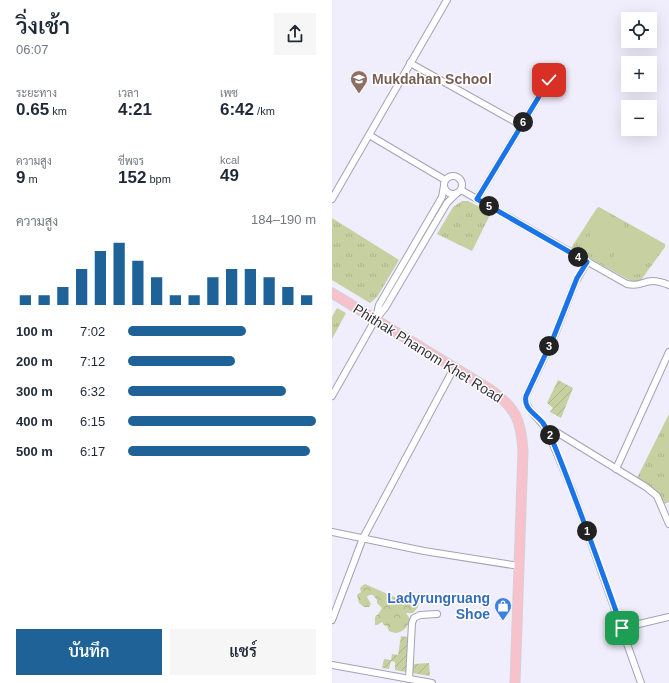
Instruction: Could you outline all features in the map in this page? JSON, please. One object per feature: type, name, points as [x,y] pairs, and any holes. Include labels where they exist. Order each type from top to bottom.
[{"type":"main road","name":"Phithak Phanom Khet Road","points":[[332,294],[492,390],[511,407],[520,425],[523,451],[515,683]]},
{"type":"street","points":[[332,199],[447,0]]},
{"type":"street","points":[[410,63],[521,125]]},
{"type":"street","points":[[477,199],[549,80]]},
{"type":"street","points":[[369,135],[445,183],[447,192],[459,192],[477,199],[627,284],[634,286],[651,281],[669,285]]},
{"type":"street","points":[[332,396],[375,320],[385,308],[447,203],[459,192],[462,181],[458,177],[453,176],[445,183],[442,197],[379,305],[375,320]]},
{"type":"street","points":[[587,262],[577,278],[554,336],[525,401],[527,406],[542,422],[547,430],[573,492],[641,683]]},
{"type":"street","points":[[616,469],[669,352]]},
{"type":"street","points":[[332,620],[363,538],[454,368]]},
{"type":"street","points":[[547,430],[558,433],[646,487],[657,496],[669,524]]},
{"type":"street","points":[[332,532],[424,551],[519,566]]},
{"type":"street","points":[[408,679],[412,623],[414,618],[420,615],[437,614]]},
{"type":"street","points":[[622,628],[669,617]]},
{"type":"street","points":[[332,665],[432,683]]},
{"type":"green space","points":[[462,201],[468,201],[491,213],[472,251],[437,234],[453,207]]},
{"type":"green space","points":[[599,207],[665,244],[665,247],[641,280],[634,282],[631,281],[571,248]]},
{"type":"green space","points":[[605,212],[625,225],[604,258],[584,246]]},
{"type":"green space","points":[[332,218],[399,260],[377,297],[370,303],[332,280]]},
{"type":"green space","points":[[631,228],[656,244],[636,276],[611,260]]},
{"type":"green space","points":[[337,308],[346,313],[332,339],[332,317]]},
{"type":"green space","points":[[558,380],[573,388],[561,418],[550,412],[553,408],[547,403]]},
{"type":"green space","points":[[669,414],[669,502],[664,504],[659,495],[649,485],[637,478]]},
{"type":"green space","points":[[365,584],[401,600],[410,596],[416,599],[419,603],[418,607],[413,613],[406,613],[410,619],[405,629],[396,633],[389,631],[387,626],[382,622],[375,625],[375,617],[382,608],[377,603],[377,600],[373,595],[369,595],[367,597],[371,604],[369,607],[364,607],[359,603],[357,595],[361,592],[360,588]]},
{"type":"green space","points":[[401,636],[408,637],[406,672],[395,670],[395,662],[391,661],[389,669],[382,668],[384,659],[391,660],[392,654],[398,655]]},
{"type":"green space","points":[[414,649],[414,664],[429,663],[430,676],[412,673]]},
{"type":"place","name":"Mukdahan School","points":[[359,94]]},
{"type":"place","name":"Ladyrungruang Shoe","points":[[503,621]]},
{"type":"route","points":[[549,80],[477,199],[587,262],[577,278],[554,336],[525,401],[530,410],[542,422],[551,437],[573,492],[622,628]]}]
